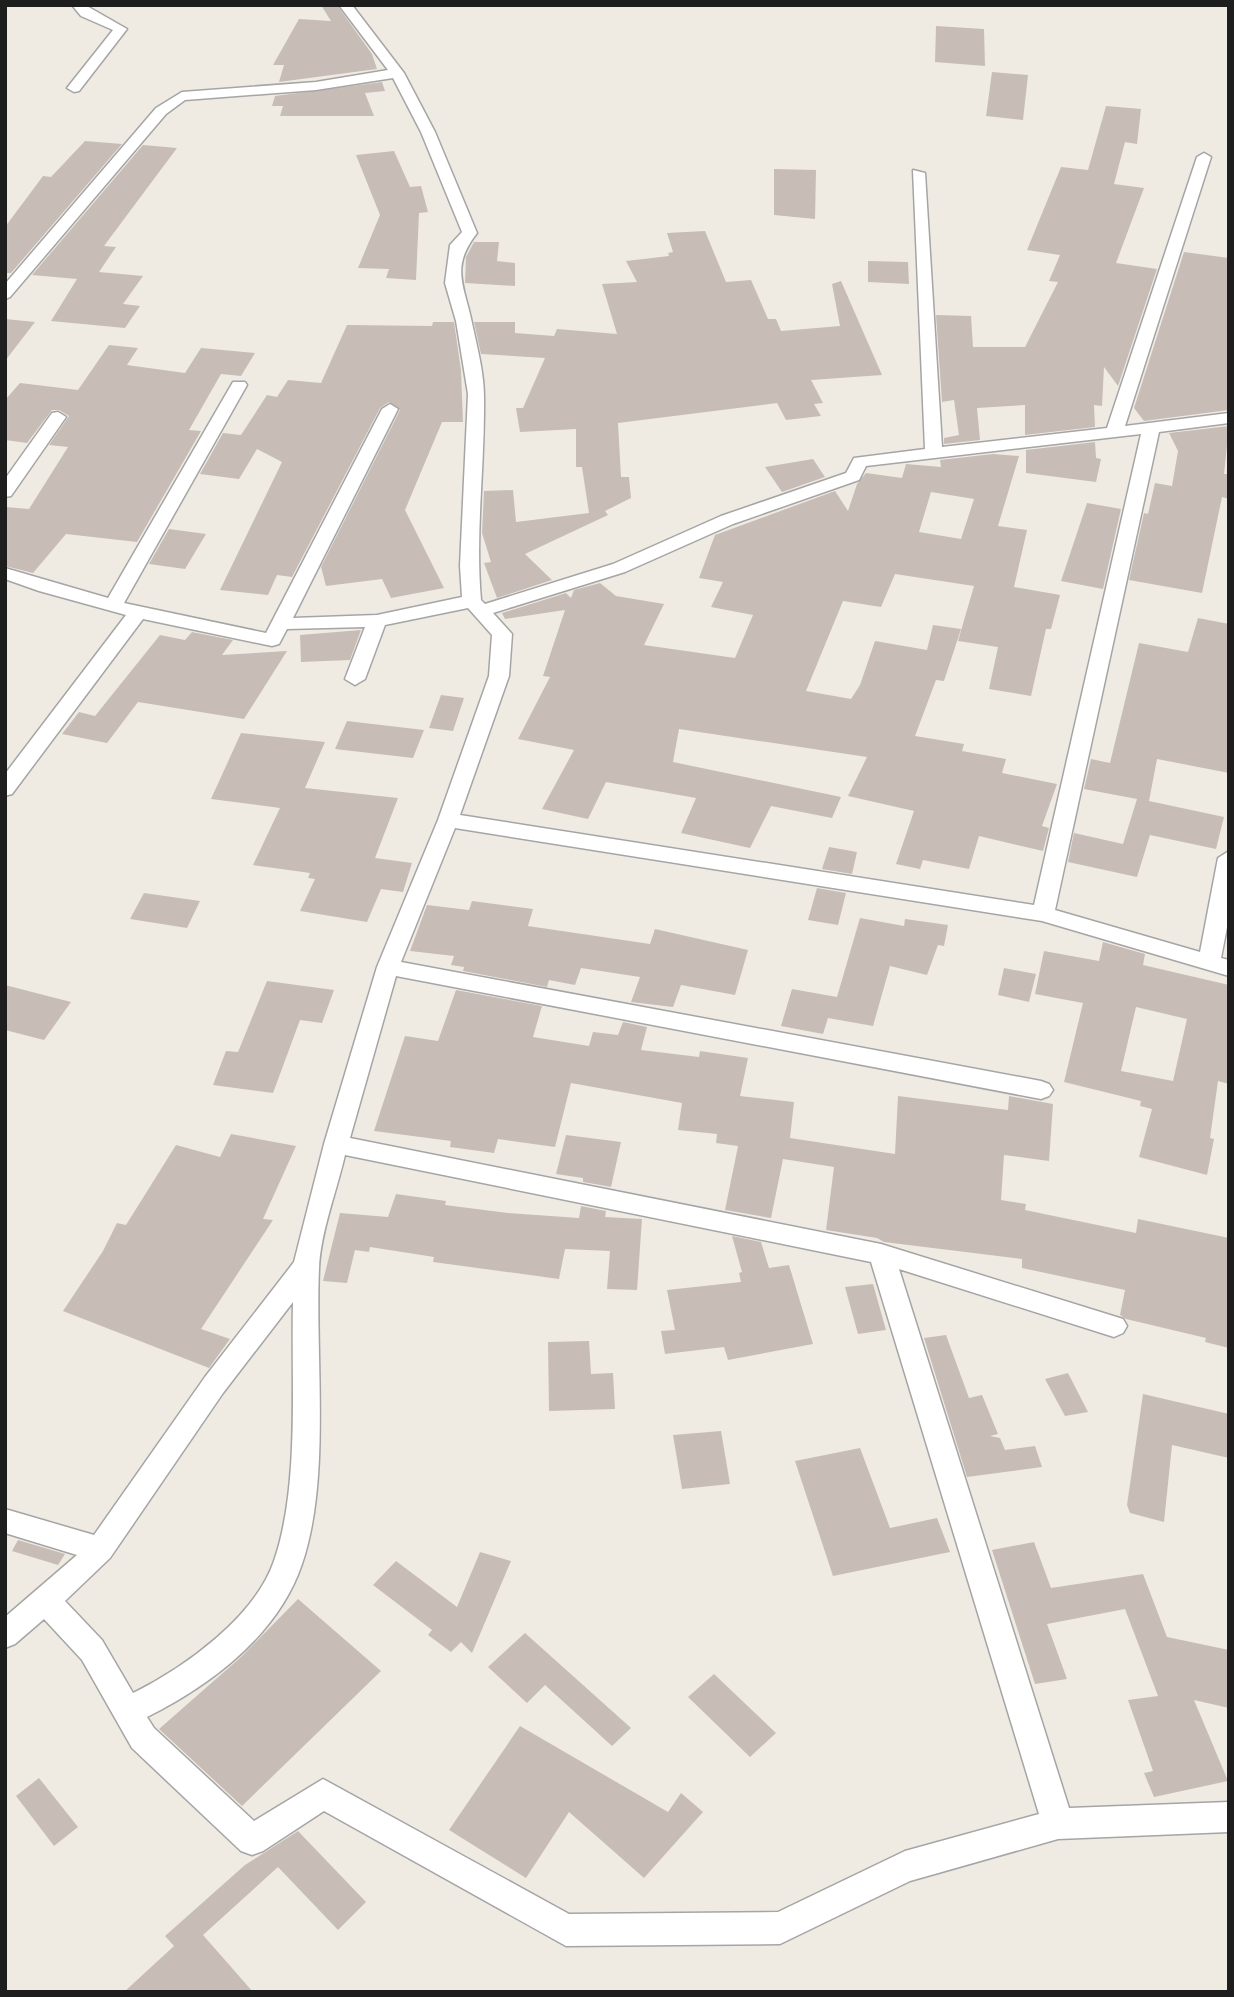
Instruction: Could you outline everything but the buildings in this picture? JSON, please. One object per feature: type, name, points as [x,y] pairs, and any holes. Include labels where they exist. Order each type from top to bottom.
[{"type":"street","points":[[74,88],[121,29],[85,13],[78,5]]},
{"type":"street","points":[[5,1635],[100,1549],[214,1385],[302,1274],[336,1144],[388,967],[448,820],[499,676],[502,634],[477,606],[469,566],[476,394],[464,321],[453,283],[458,245],[470,233],[428,132],[397,73],[345,5]]},
{"type":"street","points":[[5,294],[161,110],[182,96],[316,86],[397,73]]},
{"type":"street","points":[[1115,431],[1122,401],[1204,156]]},
{"type":"street","points":[[918,173],[933,453]]},
{"type":"street","points":[[114,604],[239,385]]},
{"type":"street","points":[[5,573],[47,588],[138,612],[214,631],[272,640],[390,409]]},
{"type":"street","points":[[5,492],[58,417]]},
{"type":"street","points":[[281,624],[377,621],[477,606],[620,568],[727,520],[853,476],[860,462],[1072,440],[1115,431],[1229,418]]},
{"type":"street","points":[[1043,914],[1151,429]]},
{"type":"street","points":[[5,789],[138,612]]},
{"type":"street","points":[[355,679],[377,621]]},
{"type":"street","points":[[448,820],[1043,914],[1219,965],[1229,858]]},
{"type":"street","points":[[388,967],[1041,1090]]},
{"type":"street","points":[[336,1144],[881,1254],[1114,1326]]},
{"type":"street","points":[[881,1254],[1058,1824]]},
{"type":"street","points":[[130,1710],[164,1693],[227,1648],[266,1606],[288,1564],[303,1493],[306,1265]]},
{"type":"street","points":[[5,1521],[100,1549]]},
{"type":"street","points":[[45,1600],[92,1650],[130,1710],[143,1738],[252,1840],[323,1794],[566,1930],[780,1928],[905,1867],[1058,1824],[1229,1817]]}]
